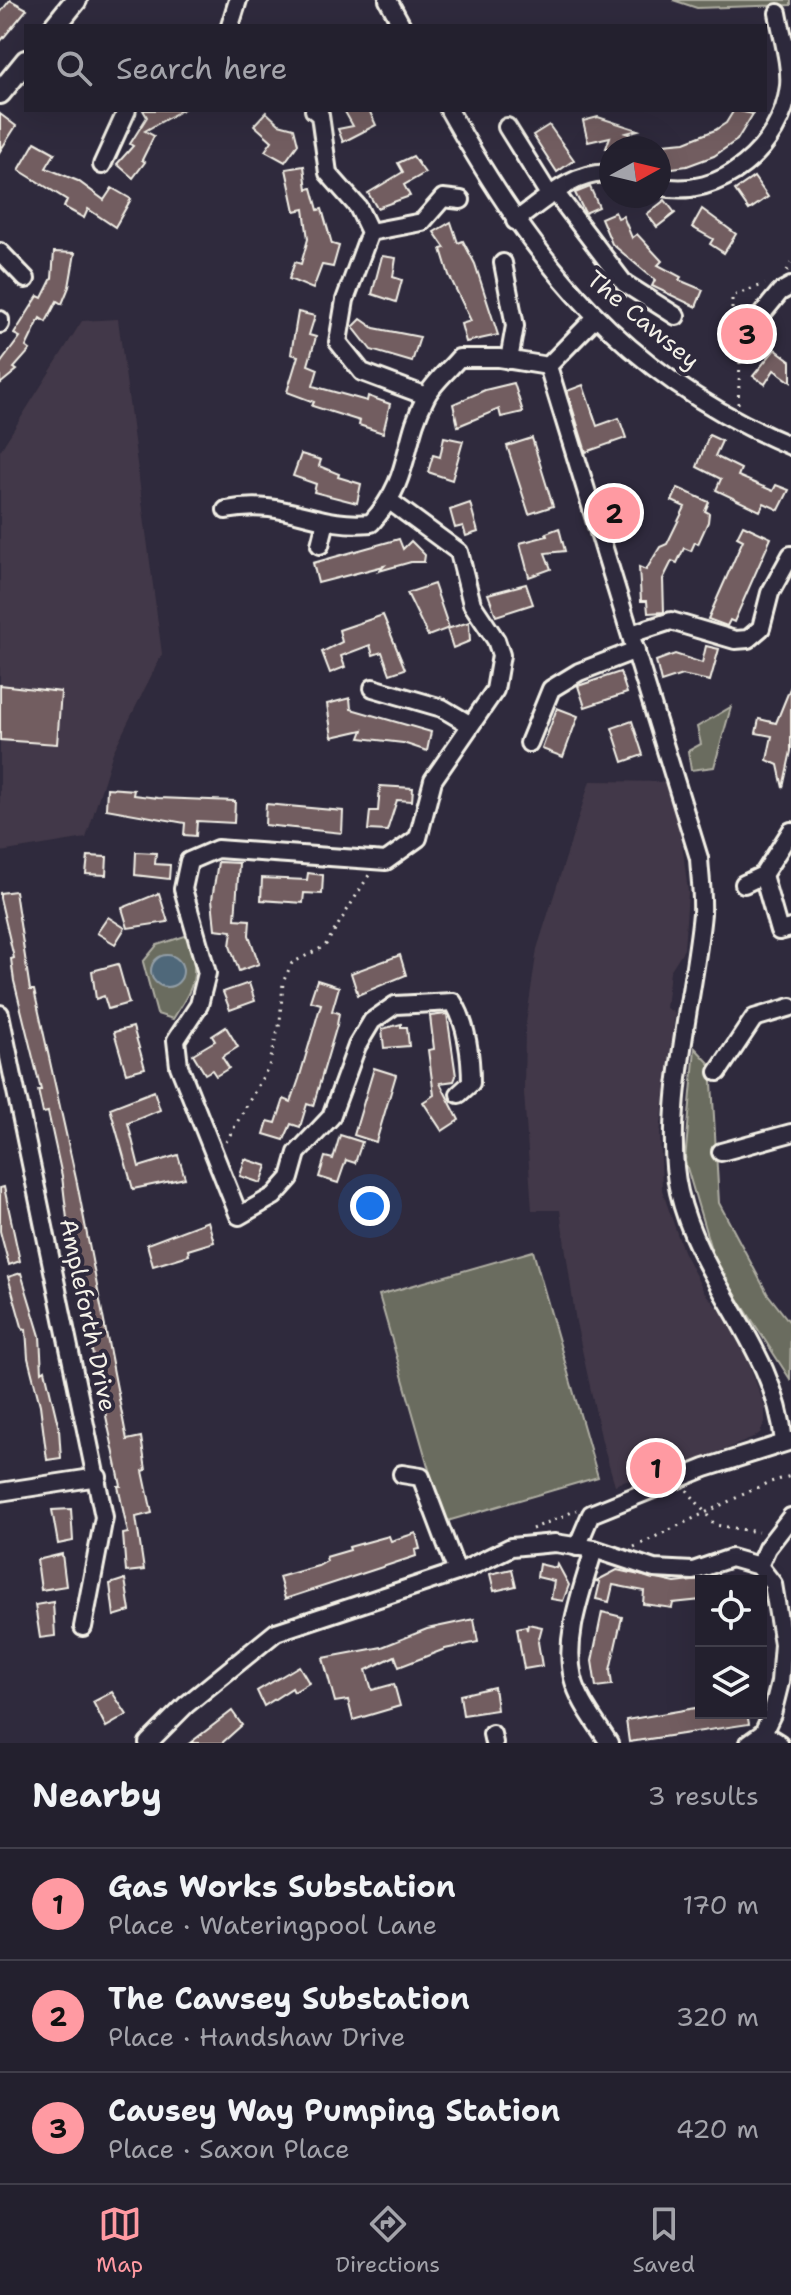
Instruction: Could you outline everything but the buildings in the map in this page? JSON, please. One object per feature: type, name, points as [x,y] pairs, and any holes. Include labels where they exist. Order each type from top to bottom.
[{"type":"main road","points":[[57,24],[76,0]]},
{"type":"main road","points":[[0,93],[24,63]]},
{"type":"street","points":[[231,24],[238,0]]},
{"type":"street","points":[[388,0],[401,24]]},
{"type":"street","points":[[671,187],[694,190],[721,179],[750,161],[771,137],[783,112],[790,74],[778,13]]},
{"type":"street","points":[[102,165],[126,112]]},
{"type":"street","points":[[320,112],[328,173],[358,207],[370,232],[345,300],[338,342],[362,372],[426,396]]},
{"type":"street","name":"The Cawsey","points":[[450,112],[515,221],[552,271],[595,318],[681,386],[731,417],[791,446]]},
{"type":"street","points":[[507,127],[553,194],[624,283],[676,316]]},
{"type":"street","points":[[515,221],[553,194],[599,172]]},
{"type":"street","points":[[370,232],[422,222],[443,198],[461,200]]},
{"type":"street","points":[[0,252],[26,279]]},
{"type":"street","points":[[503,263],[515,326],[509,360]]},
{"type":"street","points":[[757,320],[780,292],[791,286]]},
{"type":"street","points":[[548,366],[595,318]]},
{"type":"street","points":[[226,510],[276,506],[342,526],[371,523],[391,502],[426,396],[459,358],[509,360],[548,366]]},
{"type":"street","points":[[548,366],[569,443],[634,642],[699,858],[702,910],[678,1095],[675,1164],[678,1190],[700,1254],[761,1356],[787,1442],[591,1514],[570,1649],[573,1678],[591,1717],[609,1743]]},
{"type":"street","points":[[391,502],[459,552],[472,604],[496,640],[501,655],[495,690],[433,780],[418,838],[386,861],[217,849],[189,861],[183,889],[207,973],[199,1005],[176,1040],[179,1066],[239,1216],[274,1196],[290,1178],[297,1153],[331,1117],[365,1032],[395,1005],[453,1002],[462,1015],[471,1060],[471,1083],[459,1094]]},
{"type":"street","points":[[320,545],[326,521]]},
{"type":"street","points":[[529,743],[551,689],[671,621],[735,640],[748,639],[761,628],[770,593],[791,555]]},
{"type":"street","points":[[373,688],[442,708],[469,724]]},
{"type":"street","points":[[744,884],[763,875],[791,831]]},
{"type":"street","points":[[763,875],[779,931],[791,928]]},
{"type":"street","points":[[718,1072],[754,1018],[791,1007]]},
{"type":"street","name":"Ampleforth Drive","points":[[0,1014],[104,1517],[83,1627]]},
{"type":"street","points":[[721,1152],[791,1133]]},
{"type":"street","points":[[402,1474],[421,1477],[462,1570]]},
{"type":"street","points":[[0,1492],[98,1477]]},
{"type":"street","points":[[759,1566],[791,1517]]},
{"type":"street","points":[[148,1743],[186,1705],[276,1632],[462,1570],[511,1547],[555,1543],[586,1548],[654,1569],[693,1571],[731,1558],[759,1566],[773,1584],[783,1644],[780,1682],[763,1733],[749,1743]]},
{"type":"street","points":[[763,1733],[779,1743]]},
{"type":"path","points":[[218,1159],[235,1119],[269,1066],[280,1022],[283,982],[292,963],[297,957],[325,946],[377,862]]},
{"type":"path","points":[[614,1556],[767,1483],[791,1476]]},
{"type":"path","points":[[686,1489],[715,1525],[778,1535]]},
{"type":"shaded area","points":[[118,319],[162,654],[113,752],[86,838],[0,852],[0,451],[82,321]]},
{"type":"shaded area","points":[[590,781],[668,782],[682,843],[688,892],[684,949],[670,971],[666,1008],[675,1013],[660,1133],[662,1190],[683,1251],[704,1292],[722,1313],[747,1359],[765,1407],[765,1422],[760,1433],[751,1439],[637,1484],[626,1480],[615,1485],[602,1441],[576,1322],[560,1210],[532,1210],[524,1092],[525,1030],[537,949]]},
{"type":"green space","points":[[673,0],[791,0],[791,5],[697,8]]},
{"type":"green space","points":[[731,707],[714,767],[691,770],[688,751],[701,744],[697,727]]},
{"type":"green space","points":[[188,935],[194,961],[193,979],[187,997],[173,1019],[157,1014],[143,962],[157,945]]},
{"type":"green space","points":[[695,1048],[711,1065],[719,1203],[767,1293],[791,1324],[790,1379],[715,1263],[685,1161]]},
{"type":"green space","points":[[533,1251],[598,1477],[444,1522],[379,1295]]},
{"type":"water","points":[[167,955],[179,959],[183,971],[179,983],[167,987],[155,983],[151,971],[155,959]]},
{"type":"place","name":"Causey Way Pumping Station","points":[[747,334]]},
{"type":"place","name":"The Cawsey Substation","points":[[614,513]]},
{"type":"place","name":"Gas Works Substation","points":[[656,1468]]}]
